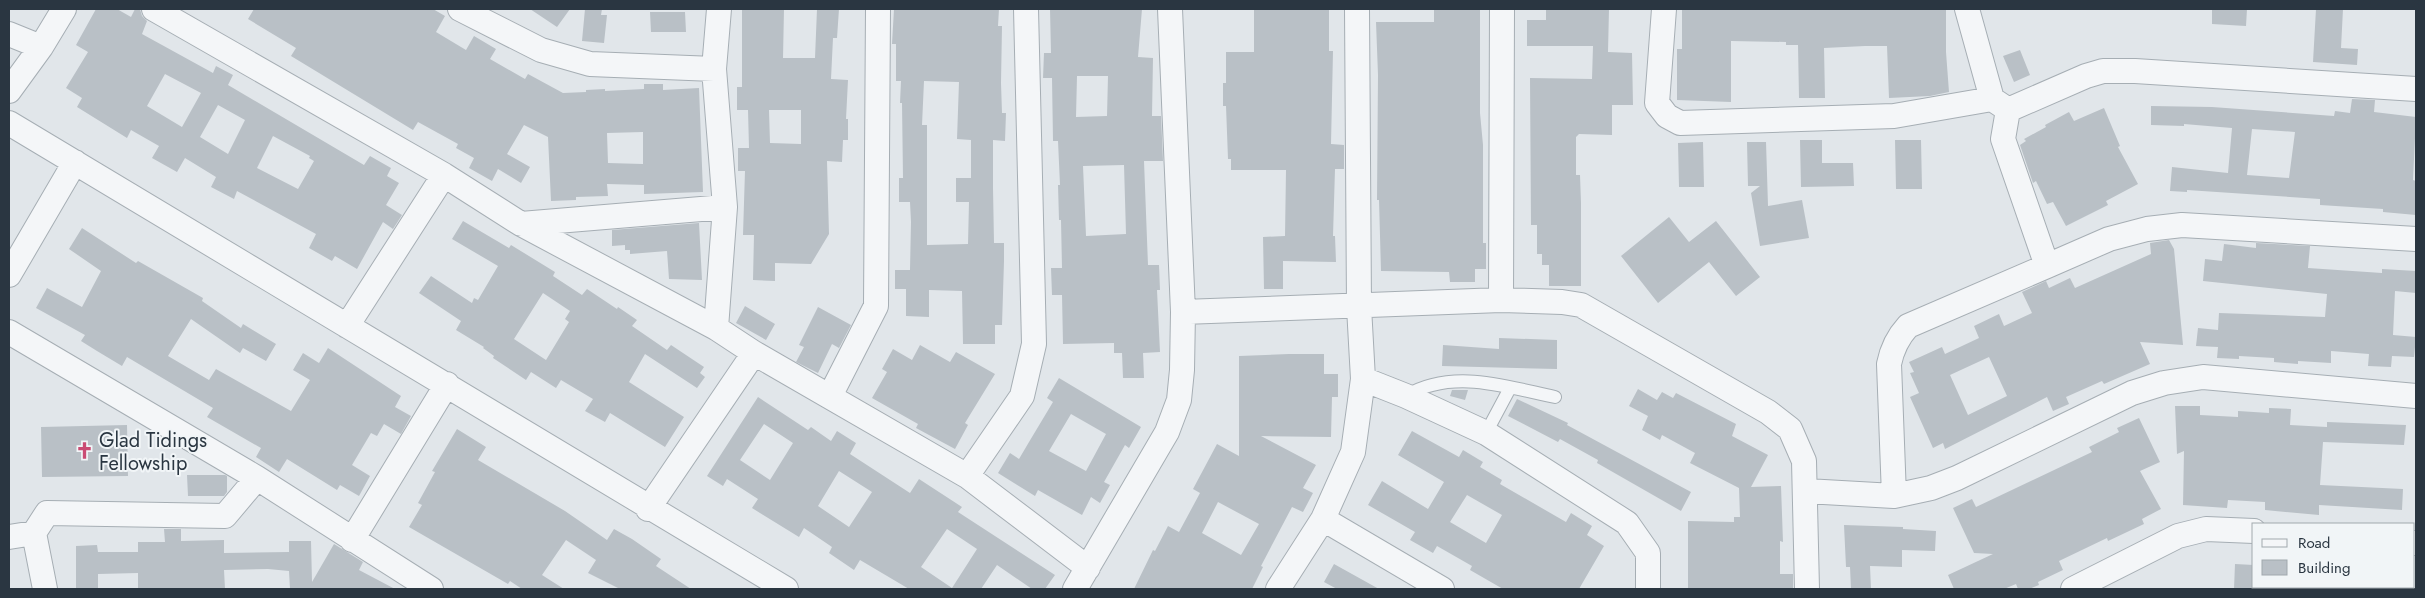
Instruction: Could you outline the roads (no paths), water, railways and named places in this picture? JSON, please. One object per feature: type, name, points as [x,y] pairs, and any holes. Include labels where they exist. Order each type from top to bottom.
[{"type":"street","points":[[9,92],[41,47],[64,9]]},
{"type":"street","points":[[154,9],[444,175],[521,224],[716,328],[754,353],[967,476],[1088,568]]},
{"type":"street","points":[[460,9],[541,50],[590,64],[714,69]]},
{"type":"street","points":[[716,328],[725,207],[714,69],[719,9]]},
{"type":"street","points":[[830,396],[876,306],[878,9]]},
{"type":"street","points":[[967,476],[1022,396],[1034,344],[1026,9]]},
{"type":"street","points":[[1075,589],[1166,432],[1179,400],[1182,370],[1183,312],[1170,9]]},
{"type":"street","points":[[1278,589],[1323,519],[1353,452],[1363,379],[1358,307],[1357,9]]},
{"type":"street","points":[[1501,300],[1502,9]]},
{"type":"street","points":[[1664,9],[1657,103],[1667,116],[1680,123],[1894,116],[2000,104],[2103,72],[2135,71],[2416,89]]},
{"type":"street","points":[[1967,9],[2000,104],[2003,139],[2047,266]]},
{"type":"street","points":[[9,34],[41,47]]},
{"type":"street","points":[[9,124],[446,384],[648,509],[786,589]]},
{"type":"street","points":[[9,275],[75,162]]},
{"type":"street","points":[[347,326],[444,175]]},
{"type":"street","points":[[521,224],[725,207]]},
{"type":"street","points":[[1894,496],[1889,364],[1891,351],[1899,336],[1908,326],[2109,239],[2147,229],[2182,226],[2416,239]]},
{"type":"street","points":[[1183,312],[1358,307],[1501,300],[1562,302],[1581,306],[1768,412],[1790,430],[1804,461],[1807,589]]},
{"type":"street","points":[[9,332],[257,478],[431,589]]},
{"type":"street","points":[[648,509],[754,353]]},
{"type":"street","points":[[1806,490],[1894,496],[1931,488],[1957,478],[2132,393],[2164,383],[2203,377],[2416,396]]},
{"type":"street","points":[[1363,379],[1406,396],[1486,433],[1627,523],[1648,553],[1648,589]]},
{"type":"street","points":[[352,540],[446,384]]},
{"type":"street","points":[[45,589],[34,532],[46,513],[225,516],[257,478]]},
{"type":"street","points":[[1323,519],[1442,589]]},
{"type":"street","points":[[2073,589],[2178,536],[2206,529],[2252,531]]},
{"type":"street","points":[[9,537],[34,532]]},
{"type":"lane","points":[[1406,396],[1419,388],[1442,383],[1477,381],[1555,397]]},
{"type":"lane","points":[[1486,433],[1510,388]]},
{"type":"place","name":"Glad Tidings Fellowship","points":[[85,451]]}]
